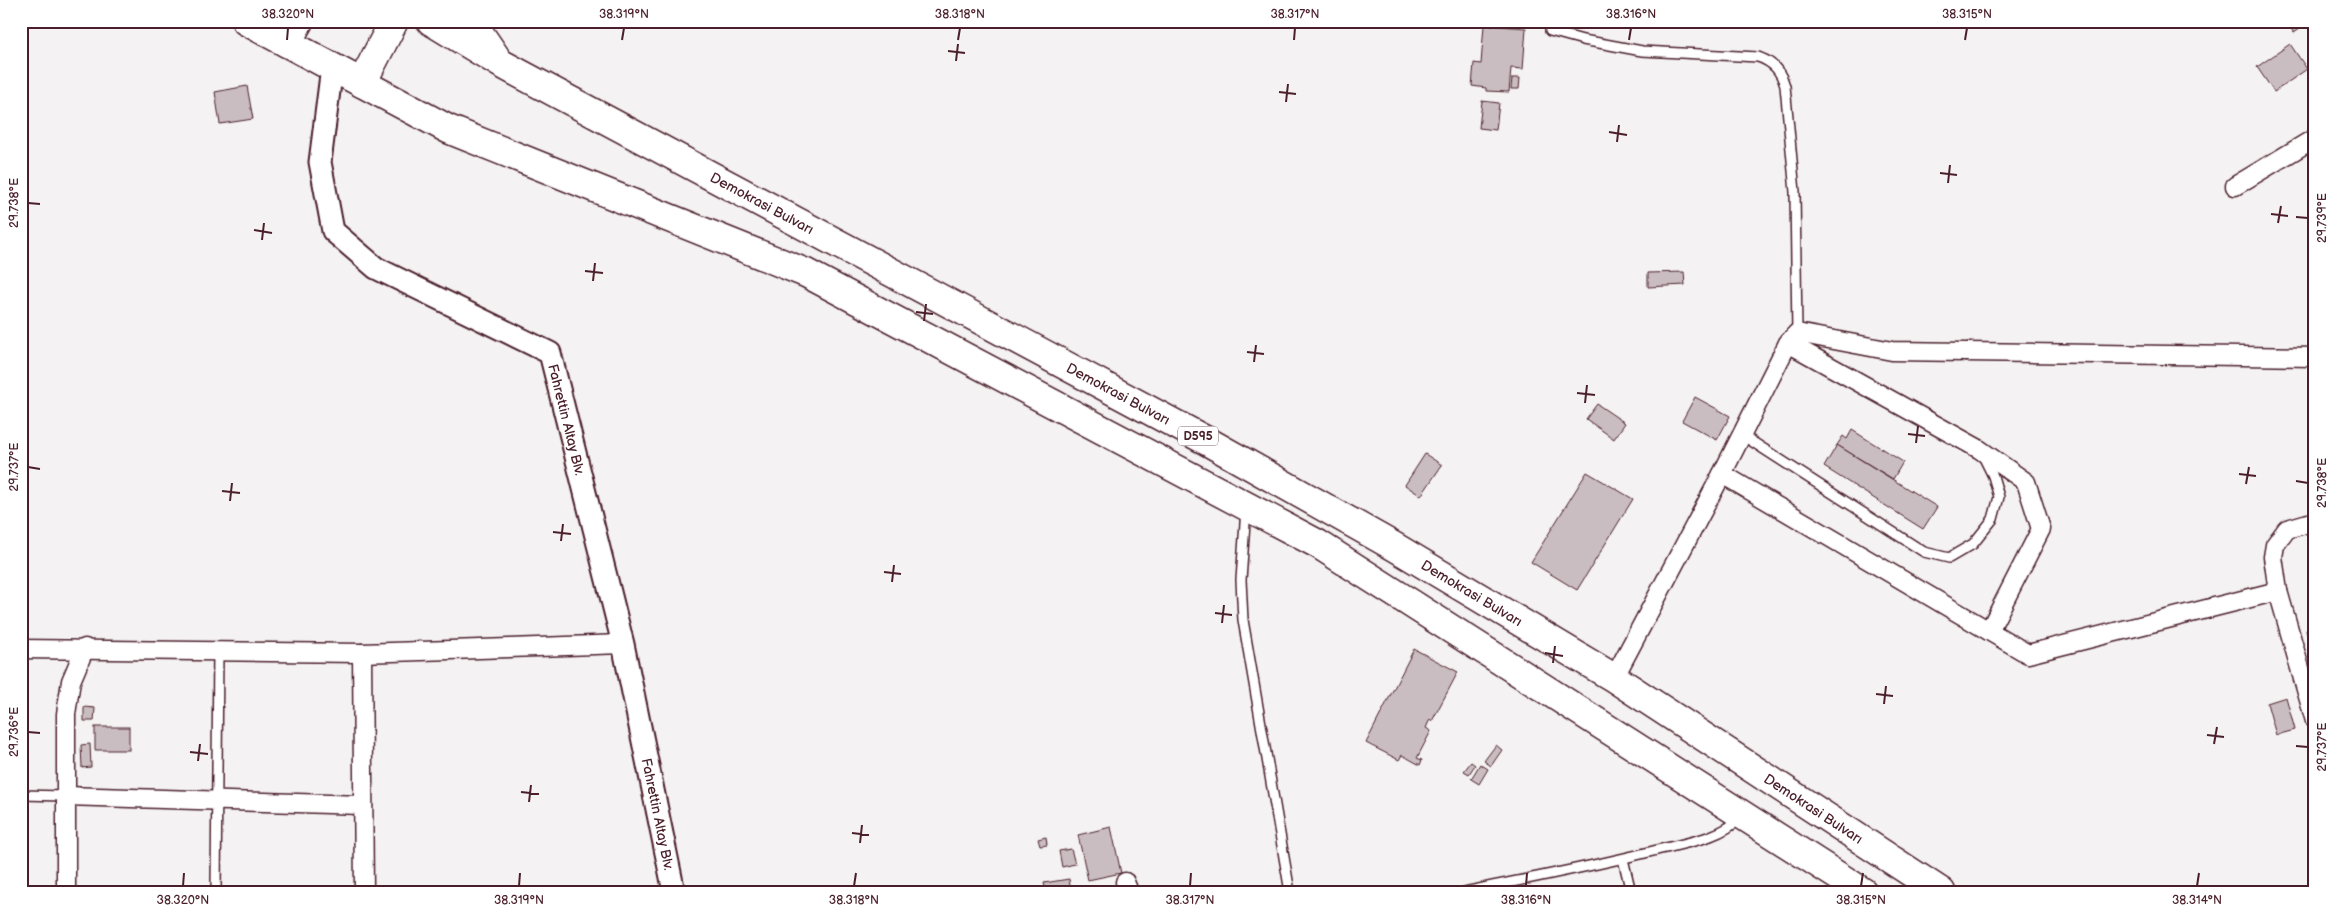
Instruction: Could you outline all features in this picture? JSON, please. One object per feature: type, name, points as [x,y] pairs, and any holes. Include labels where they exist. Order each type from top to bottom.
[{"type":"highway","points":[[246,21],[293,32],[332,67],[448,130],[806,273],[1318,544],[1863,892]]},
{"type":"highway","points":[[362,83],[394,21]]},
{"type":"highway","name":"Demokrasi Bulvarı","points":[[431,21],[500,63],[1205,440],[1395,547],[1614,678],[1941,892]]},
{"type":"highway","points":[[471,21],[500,63]]},
{"type":"street","name":"Fahrettin Altay Blv.","points":[[332,67],[320,162],[333,231],[376,268],[550,353],[623,644],[674,892]]},
{"type":"street","points":[[2235,186],[2315,138]]},
{"type":"street","points":[[1792,338],[1892,351],[2315,357]]},
{"type":"street","points":[[1614,678],[1792,338]]},
{"type":"street","points":[[1792,338],[1979,449],[2026,482],[2041,529],[1989,631]]},
{"type":"street","points":[[1722,474],[2028,654],[2278,591]]},
{"type":"street","points":[[2315,520],[2287,529],[2280,535],[2275,545],[2273,557],[2278,591],[2315,721]]},
{"type":"street","points":[[21,648],[362,653],[623,644]]},
{"type":"street","points":[[66,892],[65,796],[68,698],[77,664],[85,648]]},
{"type":"street","points":[[362,653],[364,892]]},
{"type":"street","points":[[65,796],[362,805]]},
{"type":"lane","points":[[1550,31],[1584,40],[1642,51],[1758,57],[1772,64],[1778,70],[1785,86],[1795,192],[1792,338]]},
{"type":"lane","points":[[1742,435],[1924,552],[1949,558],[1973,544],[1993,518],[1999,496],[1993,476],[1979,449]]},
{"type":"lane","points":[[1246,506],[1241,580],[1243,620],[1290,892]]},
{"type":"lane","points":[[216,892],[218,650]]},
{"type":"lane","points":[[21,795],[65,796]]},
{"type":"lane","points":[[1464,892],[1623,859],[1712,836],[1730,827],[1743,815]]},
{"type":"lane","points":[[1623,859],[1631,892]]},
{"type":"building","points":[[2288,21],[2305,21],[2307,24],[2294,33],[2287,23]]},
{"type":"building","points":[[1484,25],[1526,28],[1523,69],[1511,68],[1509,92],[1486,91],[1486,88],[1472,86],[1474,63],[1481,64]]},
{"type":"building","points":[[2290,44],[2307,69],[2274,92],[2257,67]]},
{"type":"building","points":[[1512,78],[1520,78],[1519,89],[1511,89]]},
{"type":"building","points":[[247,86],[253,119],[220,124],[215,92]]},
{"type":"building","points":[[1482,101],[1499,103],[1496,130],[1479,128]]},
{"type":"building","points":[[1684,272],[1685,285],[1648,287],[1648,273]]},
{"type":"building","points":[[1695,397],[1730,416],[1717,440],[1682,421]]},
{"type":"building","points":[[1597,404],[1625,423],[1614,439],[1586,419]]},
{"type":"building","points":[[1852,430],[1903,462],[1893,479],[1837,445],[1843,436],[1847,439]]},
{"type":"building","points":[[1837,445],[1937,507],[1923,529],[1824,467]]},
{"type":"building","points":[[1425,454],[1442,465],[1421,496],[1405,485]]},
{"type":"building","points":[[1587,472],[1633,499],[1577,590],[1531,562]]},
{"type":"building","points":[[2315,626],[2315,654],[2312,655],[2306,629]]},
{"type":"building","points":[[1414,649],[1458,672],[1432,721],[1430,719],[1426,728],[1431,731],[1417,758],[1422,760],[1420,765],[1402,755],[1399,760],[1366,743]]},
{"type":"building","points":[[2286,697],[2295,730],[2276,735],[2267,703]]},
{"type":"building","points":[[84,707],[95,708],[94,721],[84,721]]},
{"type":"building","points":[[95,727],[129,727],[129,750],[95,750]]},
{"type":"building","points":[[90,744],[91,767],[82,768],[81,745]]},
{"type":"building","points":[[1496,745],[1502,750],[1491,766],[1484,761]]},
{"type":"building","points":[[1471,762],[1475,765],[1469,774],[1464,771]]},
{"type":"building","points":[[1480,764],[1488,769],[1479,784],[1471,779]]},
{"type":"building","points":[[1111,827],[1121,873],[1088,880],[1078,835]]},
{"type":"building","points":[[1046,837],[1047,845],[1040,846],[1038,839]]},
{"type":"building","points":[[1071,849],[1075,864],[1062,867],[1059,851]]},
{"type":"building","points":[[1069,879],[1071,892],[1046,892],[1044,883]]}]
